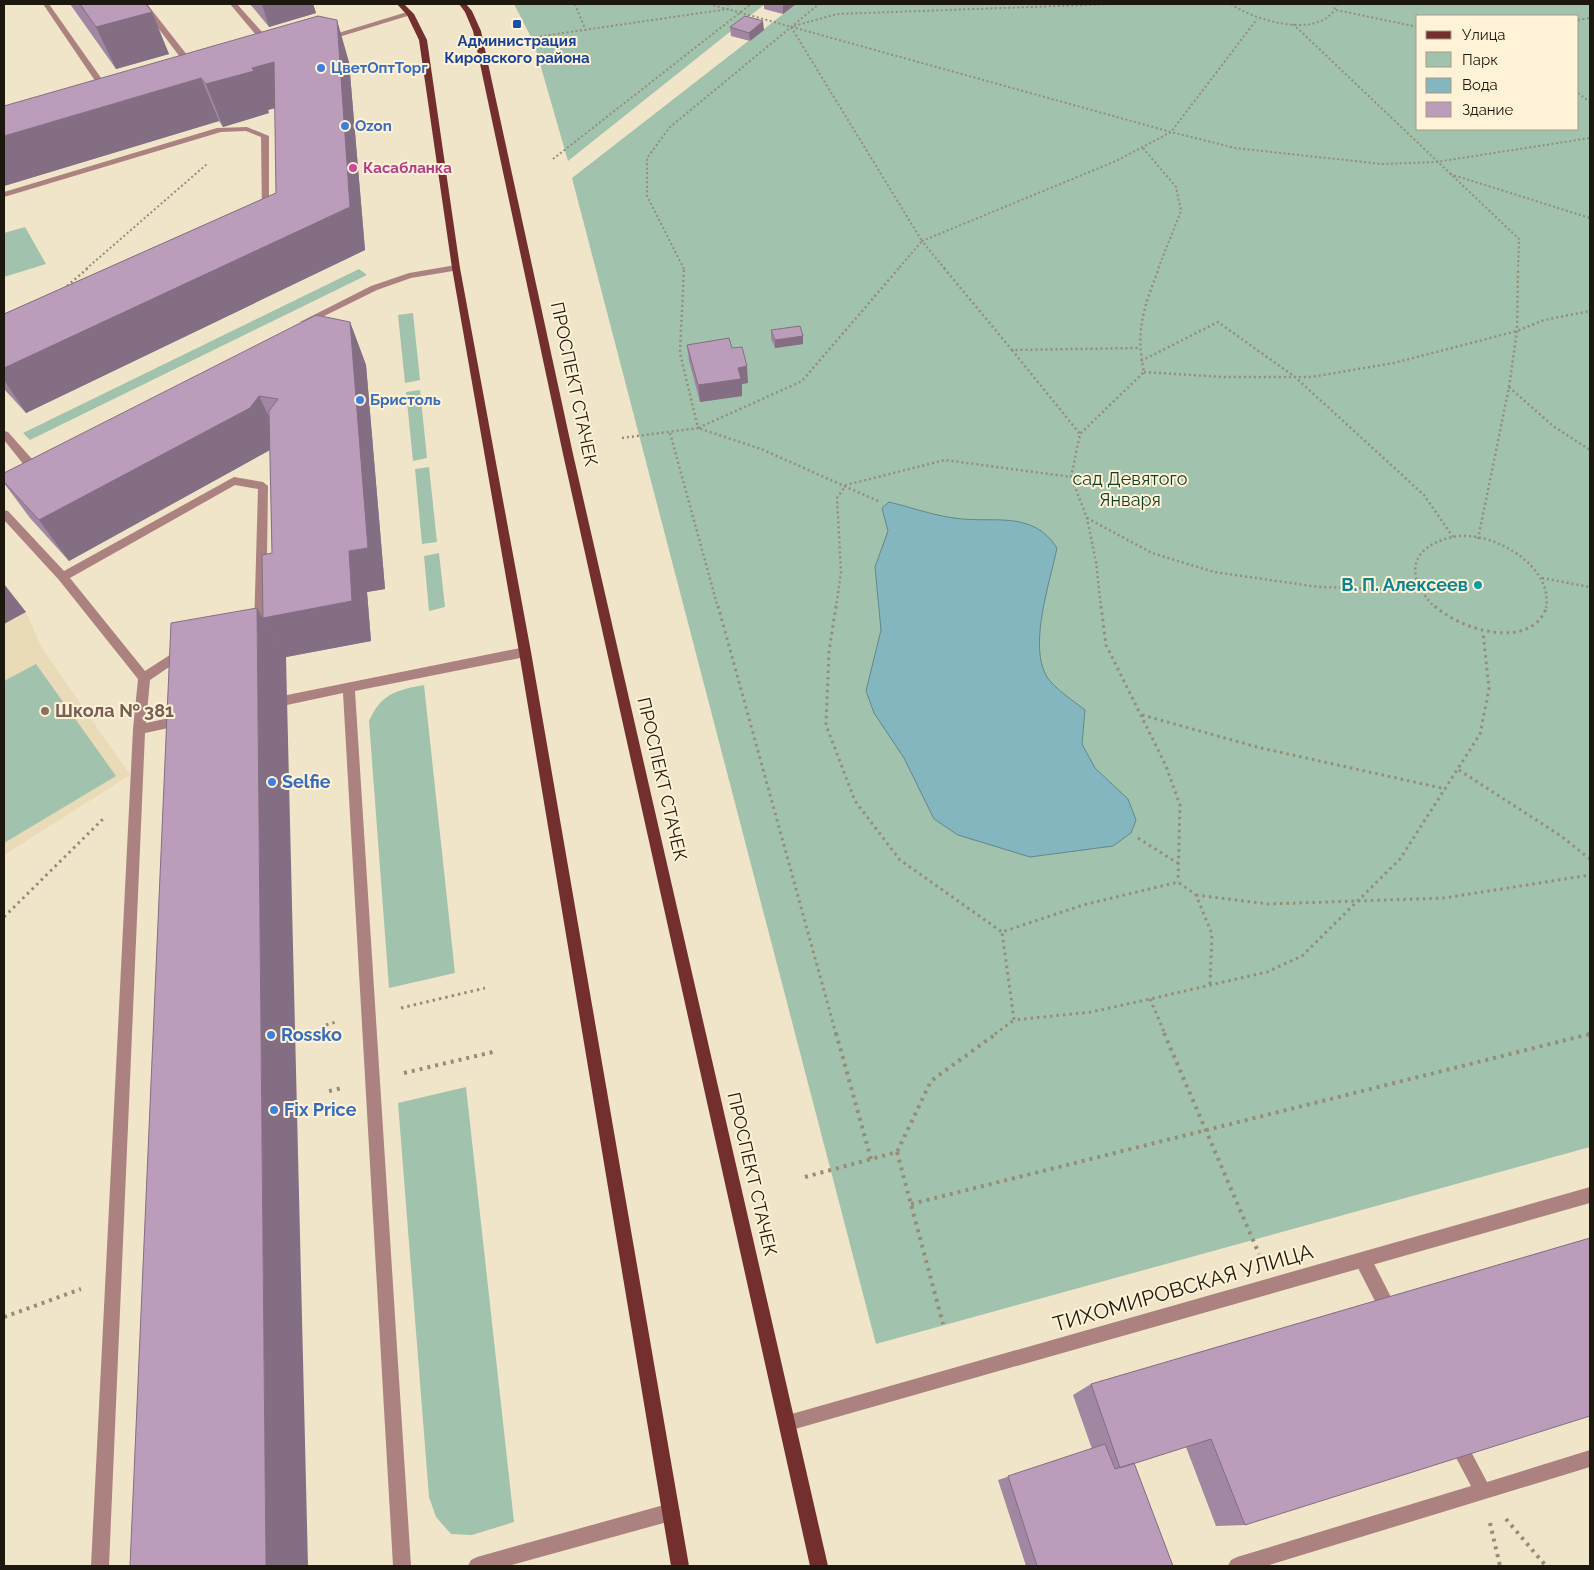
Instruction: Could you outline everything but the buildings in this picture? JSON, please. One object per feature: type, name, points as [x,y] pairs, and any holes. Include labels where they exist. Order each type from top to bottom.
[{"type":"main road","points":[[400,4],[410,14],[423,40],[456,268],[525,652],[680,1566]]},
{"type":"main road","name":"ПРОСПЕКТ СТАЧЕК","points":[[462,4],[468,11],[478,31],[568,454],[819,1566]]},
{"type":"street","points":[[46,4],[113,100]]},
{"type":"street","points":[[143,4],[198,75]]},
{"type":"street","points":[[233,4],[275,53]]},
{"type":"street","points":[[313,42],[410,14]]},
{"type":"street","points":[[4,195],[220,130],[244,125],[264,136],[266,223]]},
{"type":"street","points":[[294,328],[374,288],[409,276],[456,268]]},
{"type":"street","points":[[4,434],[28,462]]},
{"type":"street","points":[[63,577],[234,481],[263,486],[260,635],[250,637]]},
{"type":"street","points":[[4,514],[63,577],[144,678],[136,786],[100,1566]]},
{"type":"street","points":[[144,678],[184,652],[193,650]]},
{"type":"street","points":[[287,700],[525,652]]},
{"type":"street","points":[[349,687],[402,1566]]},
{"type":"street","points":[[139,728],[194,718]]},
{"type":"street","name":"ТИХОМИРОВСКАЯ УЛИЦА","points":[[788,1423],[1590,1195]]},
{"type":"street","points":[[1363,1260],[1385,1303]]},
{"type":"street","points":[[1460,1450],[1483,1492]]},
{"type":"street","points":[[1237,1566],[1590,1459]]},
{"type":"street","points":[[477,1566],[671,1512]]},
{"type":"path","points":[[575,4],[586,31]]},
{"type":"path","points":[[709,4],[1235,148],[1382,164],[1436,162],[1590,138]]},
{"type":"path","points":[[728,4],[728,9]]},
{"type":"path","points":[[553,159],[751,4]]},
{"type":"path","points":[[698,428],[680,353],[684,268],[647,196],[647,158],[670,127],[819,4]]},
{"type":"path","points":[[791,27],[837,14],[1114,4]]},
{"type":"path","points":[[1231,4],[1247,15],[1257,19],[1293,24],[1316,22],[1328,17],[1336,10],[1337,4]]},
{"type":"path","points":[[522,39],[728,9]]},
{"type":"path","points":[[1336,10],[1416,27]]},
{"type":"path","points":[[622,438],[698,428],[802,381],[922,241],[1143,148],[1171,132],[1257,19]]},
{"type":"path","points":[[1293,24],[1518,239],[1516,331],[1509,386],[1478,538]]},
{"type":"path","points":[[791,27],[922,241],[1080,434]]},
{"type":"path","points":[[1579,95],[1590,102]]},
{"type":"path","points":[[63,290],[244,125]]},
{"type":"path","points":[[1143,148],[1176,187],[1180,211],[1143,309],[1139,348],[1144,372]]},
{"type":"path","points":[[1449,174],[1590,218]]},
{"type":"path","points":[[1178,882],[1180,805],[1166,766],[1106,644],[1096,562],[1087,518],[1072,477],[1080,434],[1144,372],[1222,378],[1311,377],[1394,363],[1516,331],[1544,320],[1590,311]]},
{"type":"path","points":[[1141,361],[1218,322],[1295,377],[1424,495],[1452,537]]},
{"type":"path","points":[[1012,350],[1139,348]]},
{"type":"path","points":[[1509,386],[1553,426],[1590,450]]},
{"type":"path","points":[[698,428],[761,449],[846,485],[878,501]]},
{"type":"path","points":[[670,433],[872,1159]]},
{"type":"path","points":[[1014,1020],[1009,971],[1002,932],[900,860],[856,801],[826,725],[829,651],[841,572],[837,498],[846,485],[945,460],[1072,477]]},
{"type":"path","points":[[1087,518],[1152,553],[1214,572],[1319,587],[1418,590]]},
{"type":"path","points":[[1452,537],[1478,538],[1515,553],[1531,564],[1542,578],[1549,594],[1548,609],[1540,621],[1525,630],[1506,634],[1483,632],[1463,626],[1444,616],[1429,604],[1418,590],[1413,575],[1414,561],[1422,550],[1436,541],[1452,537]]},
{"type":"path","points":[[1542,578],[1590,587]]},
{"type":"path","points":[[943,1324],[897,1152],[931,1081],[1014,1020],[1092,1012],[1267,972],[1302,956],[1400,859],[1459,770],[1480,734],[1489,689],[1483,632]]},
{"type":"path","points":[[1141,714],[1262,748],[1446,788]]},
{"type":"path","points":[[1459,770],[1562,836],[1590,859]]},
{"type":"path","points":[[4,917],[136,786]]},
{"type":"path","points":[[1138,838],[1179,864]]},
{"type":"path","points":[[1002,932],[1083,905],[1178,882],[1196,895],[1268,904],[1444,898],[1590,875]]},
{"type":"path","points":[[1196,895],[1212,934],[1210,984]]},
{"type":"path","points":[[326,1025],[485,988]]},
{"type":"path","points":[[1150,999],[1252,1239]]},
{"type":"path","points":[[911,1204],[1590,1034]]},
{"type":"path","points":[[329,1091],[493,1052]]},
{"type":"path","points":[[805,1177],[897,1152]]},
{"type":"path","points":[[4,1317],[114,1277]]},
{"type":"path","points":[[1483,1492],[1500,1566]]},
{"type":"path","points":[[1483,1492],[1546,1566]]},
{"type":"shaded area","name":"Школа № 381","points":[[4,585],[26,612],[42,648],[130,775],[4,855]]},
{"type":"green space","points":[[514,4],[765,4],[568,161],[534,43]]},
{"type":"green space","name":"сад Девятого Января","points":[[796,4],[1590,4],[1590,1147],[876,1344],[572,178]]},
{"type":"green space","points":[[25,227],[46,264],[4,277],[4,233]]},
{"type":"green space","points":[[359,269],[367,275],[30,440],[23,433]]},
{"type":"green space","points":[[413,313],[420,380],[405,383],[398,315]]},
{"type":"green space","points":[[420,390],[427,458],[413,461],[406,392]]},
{"type":"green space","points":[[429,467],[437,542],[422,544],[415,469]]},
{"type":"green space","points":[[439,553],[445,607],[429,611],[424,556]]},
{"type":"green space","name":"Школа № 381","points":[[36,664],[116,776],[4,843],[4,681]]},
{"type":"green space","points":[[424,685],[455,973],[389,988],[369,721],[379,705],[390,695],[397,691]]},
{"type":"green space","points":[[466,1087],[514,1522],[472,1535],[451,1534],[436,1517],[429,1497],[398,1103]]},
{"type":"water","points":[[889,502],[954,518],[1024,523],[1036,528],[1047,536],[1057,548],[1042,614],[1040,649],[1042,664],[1050,681],[1085,710],[1082,744],[1095,768],[1128,799],[1136,820],[1131,833],[1113,846],[1030,857],[958,835],[934,819],[904,758],[874,713],[866,691],[881,630],[875,567],[888,531],[882,508]]},
{"type":"place","name":"Администрация Кировского района","points":[[517,24]]},
{"type":"place","name":"ЦветОптТорг","points":[[321,68]]},
{"type":"place","name":"Ozon","points":[[345,126]]},
{"type":"place","name":"Касабланка","points":[[353,168]]},
{"type":"place","name":"Бристоль","points":[[360,400]]},
{"type":"place","name":"В. П. Алексеев","points":[[1478,585]]},
{"type":"place","name":"Школа № 381","points":[[45,711]]},
{"type":"place","name":"Selfie","points":[[272,782]]},
{"type":"place","name":"Rossko","points":[[271,1035]]},
{"type":"place","name":"Fix Price","points":[[274,1110]]}]
